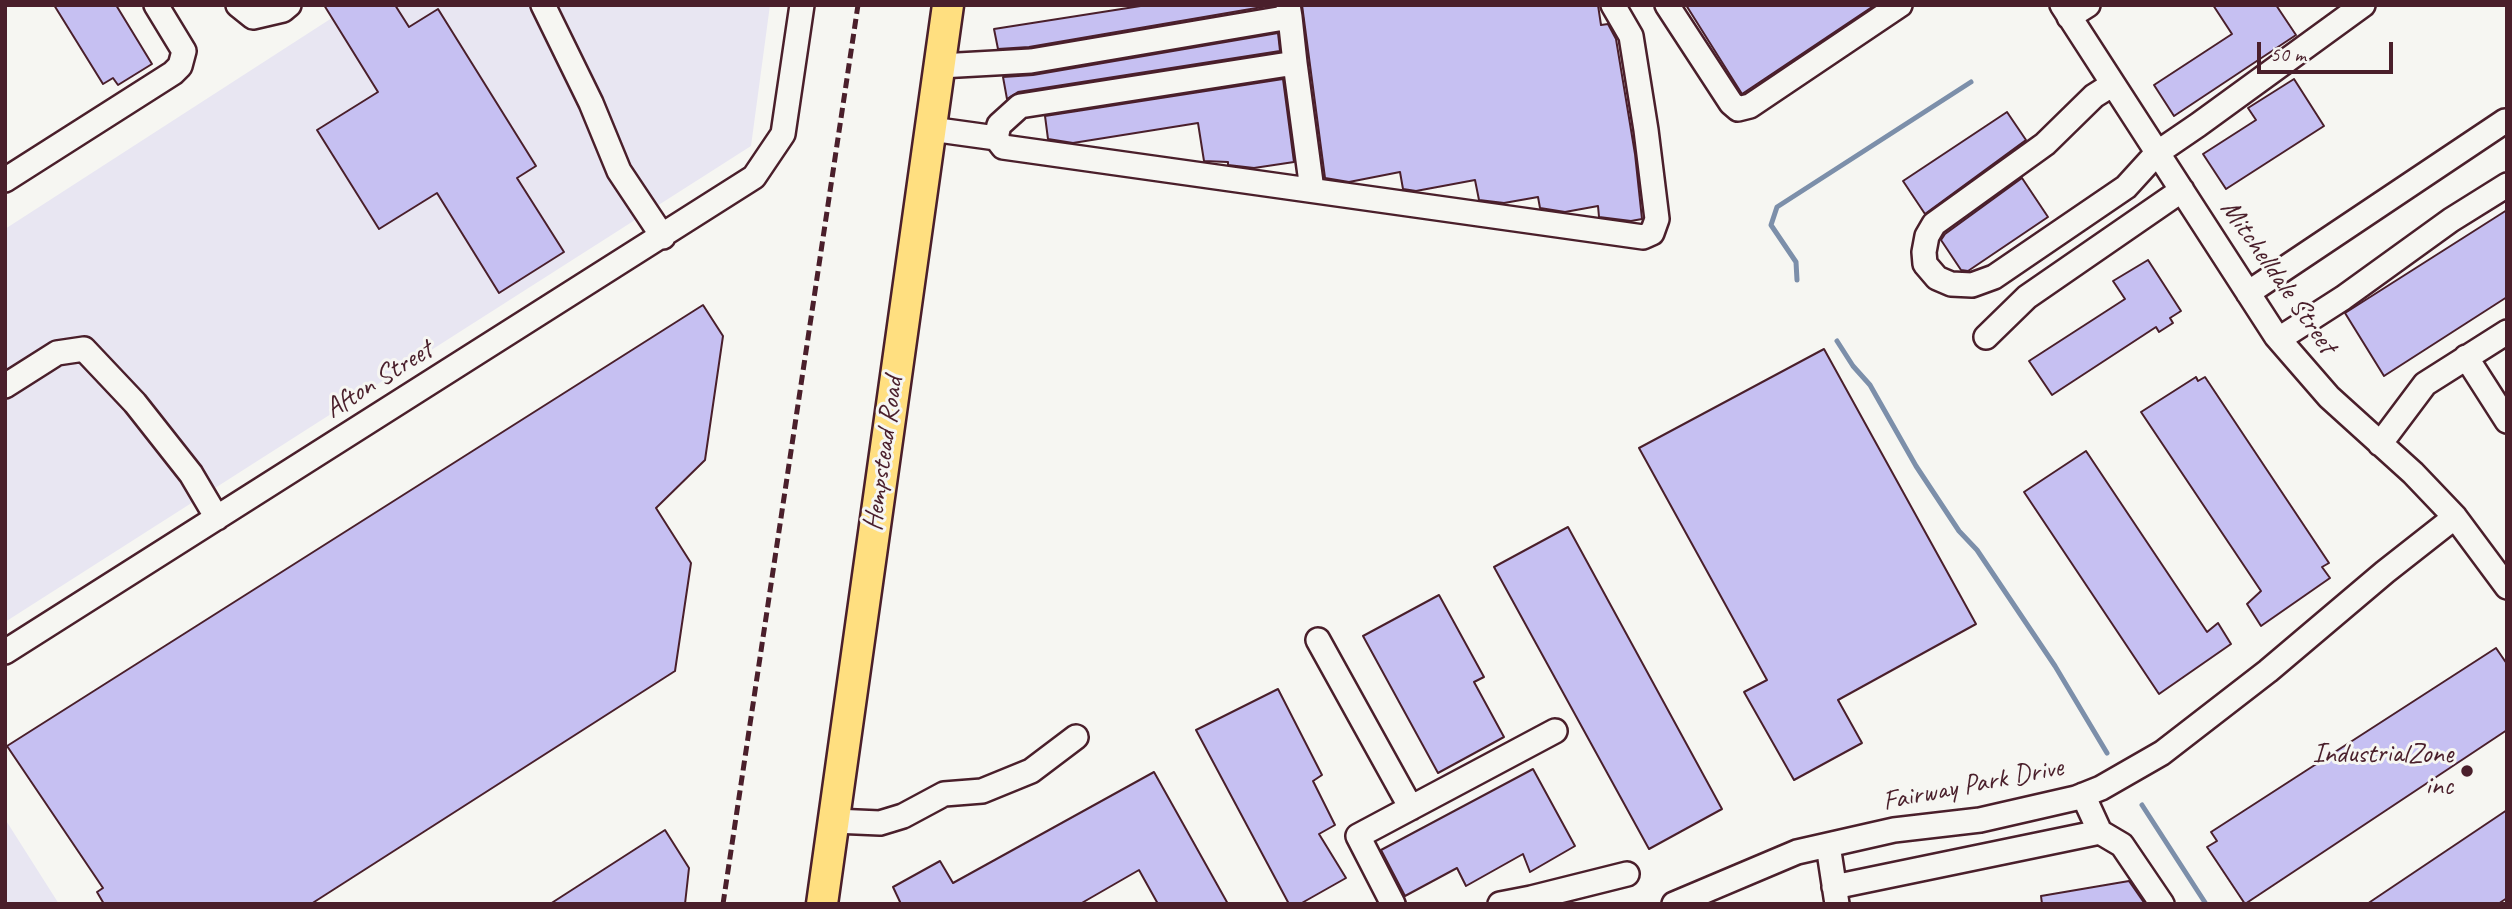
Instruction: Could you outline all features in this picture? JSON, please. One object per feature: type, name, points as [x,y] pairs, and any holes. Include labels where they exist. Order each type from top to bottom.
[{"type":"main road","name":"Hempstead Road","points":[[822,904],[948,5]]},
{"type":"street","points":[[5,180],[173,74],[180,66],[184,51],[156,5]]},
{"type":"street","points":[[238,5],[253,17],[283,10],[289,5]]},
{"type":"street","points":[[544,5],[591,103],[619,171],[663,237]]},
{"type":"street","name":"Afton Street","points":[[5,652],[754,177],[783,134],[802,5]]},
{"type":"street","points":[[931,128],[996,138],[1003,147],[1647,236],[1656,226],[1657,219],[1646,130],[1631,36],[1613,5]]},
{"type":"street","points":[[1667,5],[1738,110],[1750,106],[1900,5]]},
{"type":"street","points":[[2113,84],[2094,96],[2045,144],[1934,224],[1927,236],[1925,264],[1937,278],[1951,284],[1972,285],[1994,277],[2126,187],[2157,153],[2362,5]]},
{"type":"street","name":"Mitchelldale Street","points":[[2073,9],[2113,84],[2279,339],[2329,397],[2413,473],[2455,517],[2507,587]]},
{"type":"street","points":[[940,66],[1031,61],[1289,11],[1312,190]]},
{"type":"street","points":[[996,138],[999,125],[1020,106],[1295,63]]},
{"type":"street","points":[[2248,293],[2505,121]]},
{"type":"street","points":[[2279,339],[2343,299],[2451,220],[2507,185]]},
{"type":"street","points":[[1986,337],[2027,297],[2182,190]]},
{"type":"street","points":[[2380,444],[2425,384],[2507,332]]},
{"type":"street","points":[[5,386],[57,353],[84,349],[135,403],[191,474],[217,518]]},
{"type":"street","points":[[2466,357],[2507,421]]},
{"type":"street","name":"Fairway Park Drive","points":[[1674,904],[1797,852],[1894,830],[1980,820],[2083,795],[2101,788],[2162,753],[2268,671],[2455,517]]},
{"type":"street","points":[[1318,640],[1411,808]]},
{"type":"street","points":[[1393,904],[1358,836],[1555,731]]},
{"type":"street","points":[[834,821],[880,823],[903,816],[944,794],[982,791],[1031,771],[1076,737]]},
{"type":"street","points":[[2083,795],[2101,832],[2122,845],[2162,904]]},
{"type":"street","points":[[1932,826],[1936,864]]},
{"type":"street","points":[[1828,845],[1835,896],[1936,864],[2101,832]]},
{"type":"street","points":[[1500,904],[1627,874]]},
{"type":"shaded area","points":[[352,5],[770,5],[751,146],[5,622],[5,229]]},
{"type":"shaded area","points":[[5,819],[59,904],[5,904]]},
{"type":"building","points":[[54,5],[116,5],[152,64],[118,85],[113,78],[103,84]]},
{"type":"building","points":[[324,5],[395,5],[409,27],[438,9],[536,166],[517,178],[564,252],[499,293],[437,193],[379,229],[317,130],[378,92]]},
{"type":"building","points":[[1147,5],[1274,5],[1029,47],[998,49],[994,29]]},
{"type":"building","points":[[1302,5],[1598,5],[1601,25],[1608,24],[1616,39],[1635,154],[1642,219],[1631,221],[1599,217],[1598,206],[1565,212],[1540,208],[1538,197],[1504,203],[1479,200],[1475,180],[1416,191],[1403,189],[1400,172],[1349,182],[1325,178]]},
{"type":"building","points":[[1686,5],[1875,5],[1742,94]]},
{"type":"building","points":[[2213,5],[2276,5],[2296,35],[2174,116],[2154,85],[2232,34]]},
{"type":"building","points":[[1278,33],[1280,51],[1018,92],[1007,99],[1003,77],[1033,75]]},
{"type":"building","points":[[1283,79],[1294,162],[1254,168],[1228,165],[1228,162],[1204,161],[1198,123],[1073,143],[1048,139],[1045,116]]},
{"type":"building","points":[[2294,79],[2324,126],[2226,189],[2203,154],[2256,120],[2248,108]]},
{"type":"building","points":[[2007,112],[2026,140],[1925,214],[1903,181]]},
{"type":"building","points":[[2022,178],[2048,217],[1968,271],[1961,270],[1941,240],[1945,234]]},
{"type":"building","points":[[2507,210],[2507,297],[2384,376],[2345,313]]},
{"type":"building","points":[[2148,260],[2181,311],[2170,318],[2173,323],[2159,332],[2156,327],[2052,395],[2029,361],[2125,299],[2113,281]]},
{"type":"building","points":[[703,305],[723,336],[705,460],[656,508],[691,563],[675,671],[311,904],[104,904],[97,892],[103,888],[7,746]]},
{"type":"building","points":[[1824,349],[1976,624],[1838,700],[1862,743],[1794,780],[1744,692],[1767,680],[1639,448]]},
{"type":"building","points":[[2196,377],[2198,381],[2205,377],[2329,563],[2322,567],[2330,578],[2261,626],[2247,604],[2261,591],[2141,412]]},
{"type":"building","points":[[2086,451],[2207,632],[2218,623],[2231,644],[2159,694],[2024,492]]},
{"type":"building","points":[[1568,527],[1722,809],[1649,849],[1494,567]]},
{"type":"building","points":[[1439,595],[1484,677],[1474,682],[1504,737],[1438,773],[1363,636]]},
{"type":"building","points":[[2496,648],[2507,664],[2507,730],[2245,904],[2207,847],[2217,841],[2211,832]]},
{"type":"building","points":[[1278,689],[1322,775],[1313,781],[1335,825],[1319,834],[1346,878],[1300,904],[1289,904],[1196,730]]},
{"type":"building","points":[[1533,769],[1575,846],[1530,872],[1523,854],[1466,886],[1457,868],[1405,896],[1381,850]]},
{"type":"building","points":[[1154,772],[1228,904],[1158,904],[1139,870],[1080,904],[901,904],[893,887],[940,861],[953,883]]},
{"type":"building","points":[[2507,810],[2507,898],[2498,904],[2367,904]]},
{"type":"building","points":[[665,830],[689,868],[685,904],[550,904]]},
{"type":"building","points":[[2129,881],[2145,904],[2042,904],[2041,896]]},
{"type":"waterway","points":[[1797,280],[1796,262],[1771,225],[1777,207],[1971,82]]},
{"type":"waterway","points":[[1837,341],[1853,366],[1870,385],[1916,466],[1959,531],[1977,550],[2055,666],[2107,753]]},
{"type":"waterway","points":[[2142,805],[2206,904]]},
{"type":"railway","points":[[723,904],[858,5]]},
{"type":"place","name":"IndustrialZone inc","points":[[2467,771]]}]
